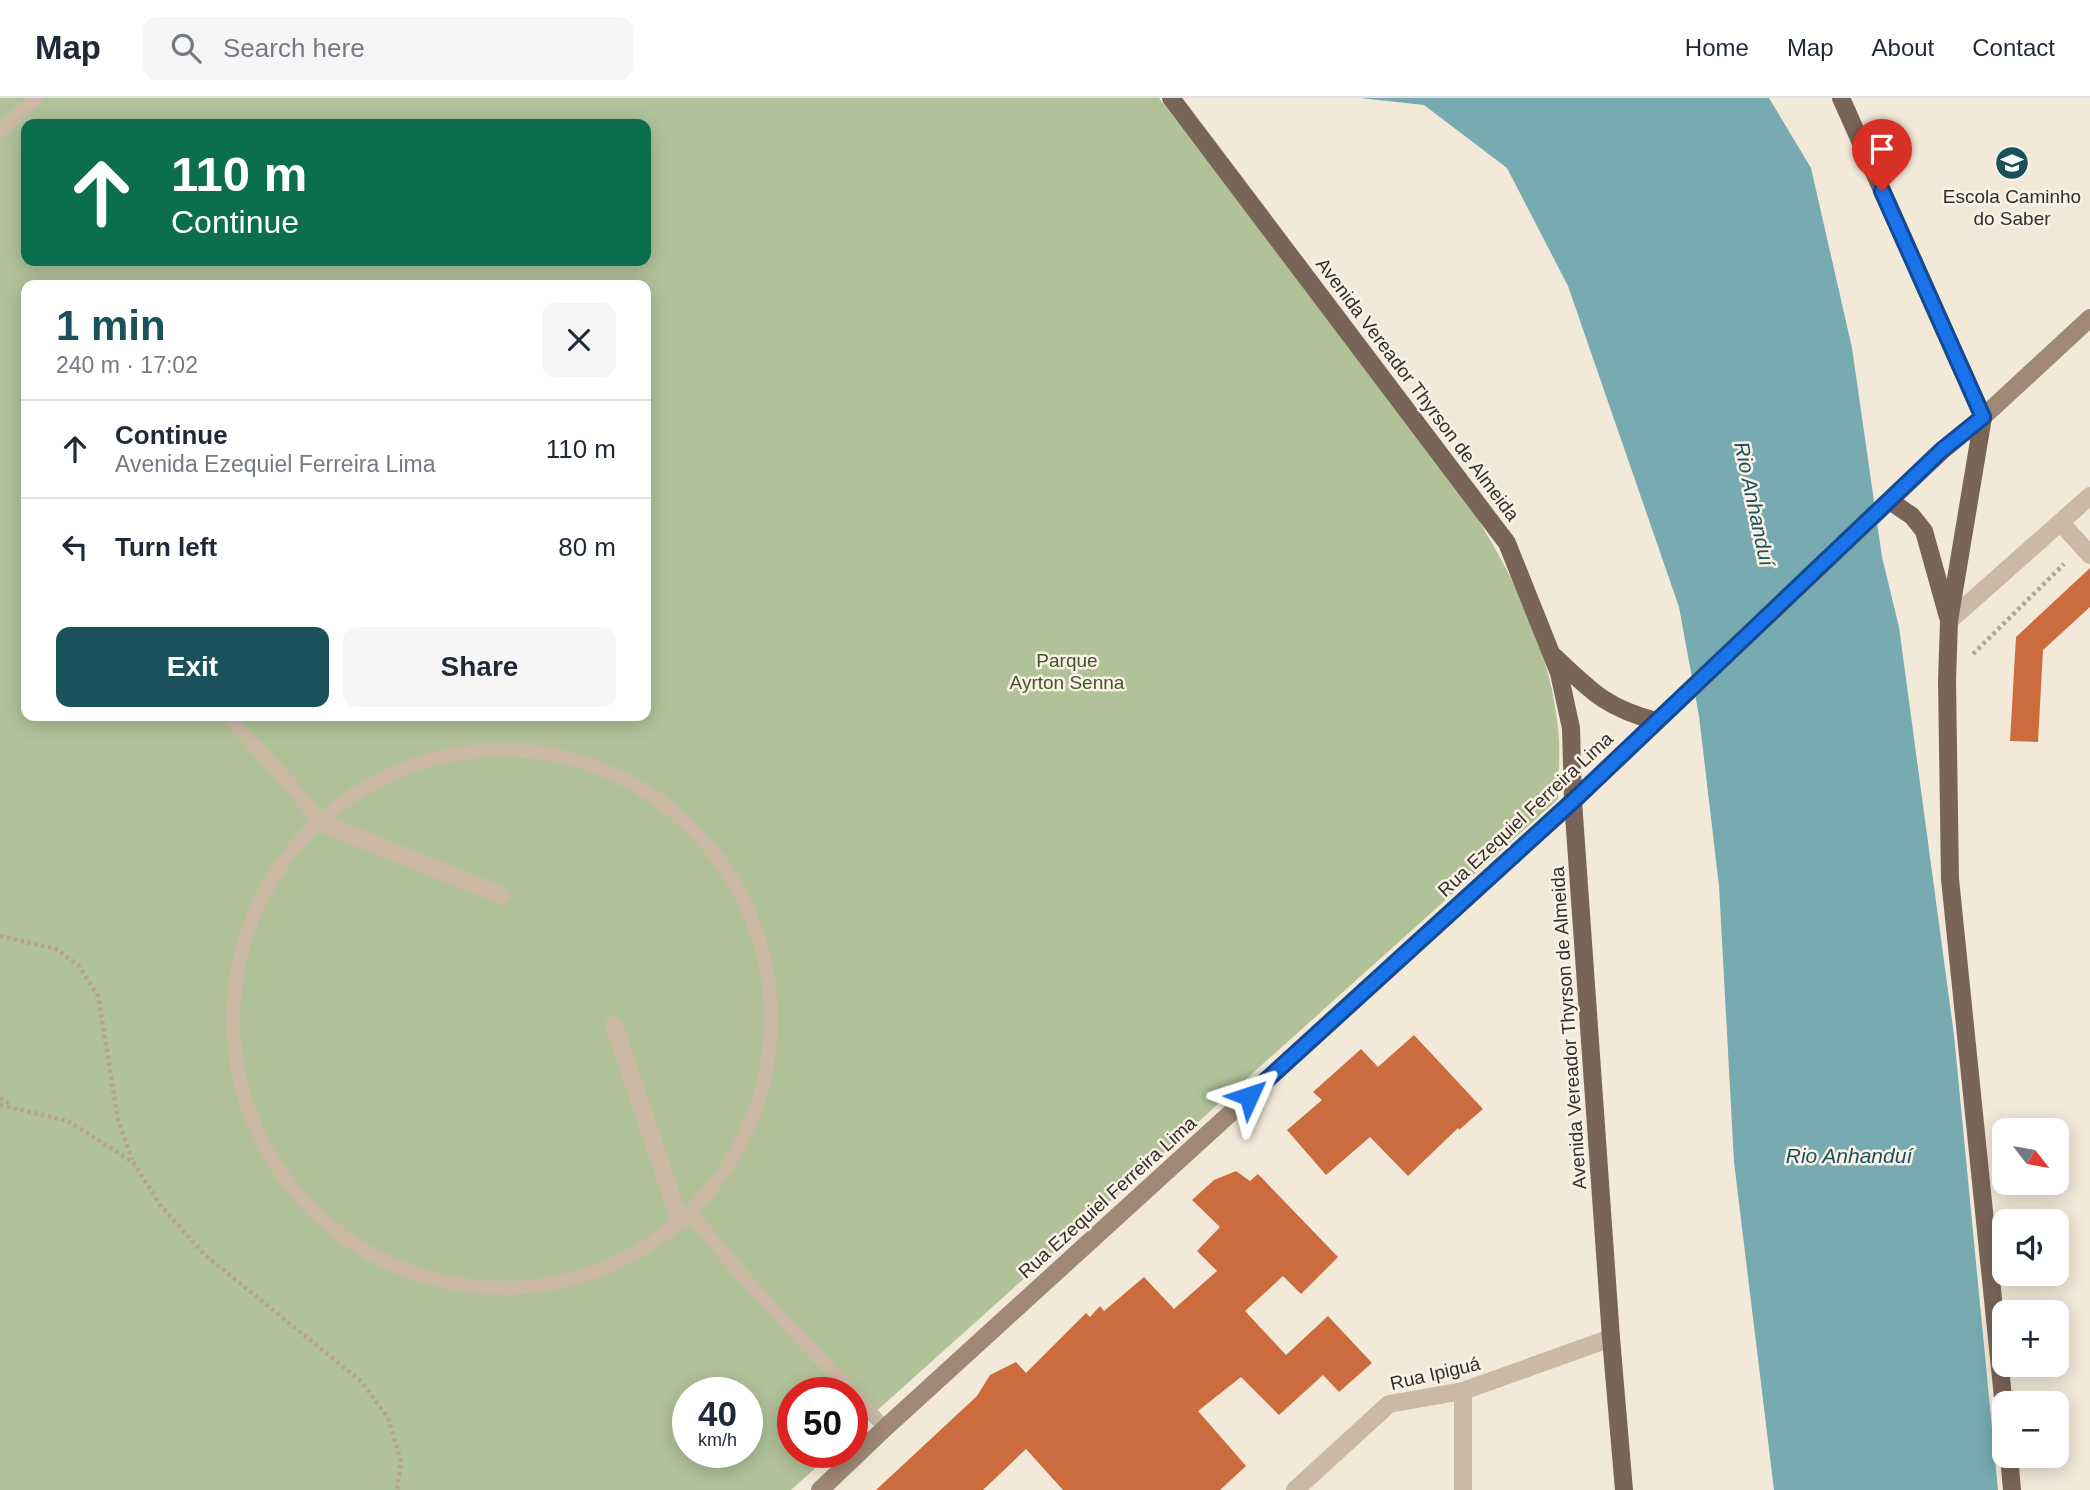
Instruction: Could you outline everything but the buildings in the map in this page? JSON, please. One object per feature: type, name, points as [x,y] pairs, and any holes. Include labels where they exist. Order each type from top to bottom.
[{"type":"main road","name":"Avenida Vereador Thyrson de Almeida","points":[[1171,98],[1507,543],[1559,673],[1571,728],[1573,801],[1624,1490]]},
{"type":"main road","points":[[1841,98],[1983,417],[1949,621],[1947,681],[1950,879],[2002,1391]]},
{"type":"main road","name":"Rua Ezequiel Ferreira Lima","points":[[820,1490],[884,1428],[1573,801],[1942,450],[1983,417],[2090,318]]},
{"type":"main road","points":[[1887,504],[1912,516],[1924,531],[1949,621]]},
{"type":"main road","points":[[1552,655],[1600,700],[1626,713],[1656,721]]},
{"type":"main road","points":[[2010,1468],[2012,1490]]},
{"type":"street","points":[[1949,621],[2090,496]]},
{"type":"street","points":[[2061,523],[2086,551]]},
{"type":"street","points":[[319,822],[501,895]]},
{"type":"street","points":[[614,1025],[686,1217]]},
{"type":"street","name":"Rua Ipiguá","points":[[1295,1490],[1389,1404],[1463,1391],[1611,1338]]},
{"type":"street","points":[[1463,1391],[1463,1490]]},
{"type":"lane","points":[[0,131],[36,98]]},
{"type":"lane","points":[[232,721],[290,785],[319,822]]},
{"type":"lane","points":[[462,751],[547,751],[628,778],[696,828],[745,898],[770,979],[769,1064],[742,1145],[686,1217],[622,1263],[541,1288],[456,1287],[376,1261],[308,1210],[260,1142],[234,1061],[235,976],[262,896],[308,828],[381,777],[462,751]]},
{"type":"lane","points":[[686,1217],[837,1377]]},
{"type":"lane","points":[[868,1410],[884,1428]]},
{"type":"path","points":[[1947,681],[2086,551]]},
{"type":"path","points":[[0,936],[56,949],[78,965],[98,996],[118,1119],[133,1161],[161,1206],[205,1255],[362,1382],[388,1418],[401,1461],[397,1490]]},
{"type":"path","points":[[0,1098],[14,1107]]},
{"type":"path","points":[[0,1105],[68,1121],[133,1161]]},
{"type":"green space","name":"Parque Ayrton Senna","points":[[0,98],[1159,98],[1460,491],[1495,548],[1525,609],[1548,672],[1559,739],[1558,799],[868,1419],[868,1377],[777,1377],[777,1468],[815,1468],[791,1490],[0,1490]]},
{"type":"water","name":"Rio Anhanduí","points":[[1360,98],[1769,98],[1811,168],[1852,348],[1882,557],[1899,627],[1954,1035],[1992,1428],[1992,1468],[1996,1468],[1998,1490],[1774,1490],[1734,1162],[1719,886],[1699,716],[1679,607],[1568,286],[1507,168],[1424,105]]},
{"type":"place","name":"Escola Caminho do Saber","points":[[2012,163]]},
{"type":"route","points":[[1249,1096],[1573,801],[1942,450],[1983,417],[1882,191]]}]
